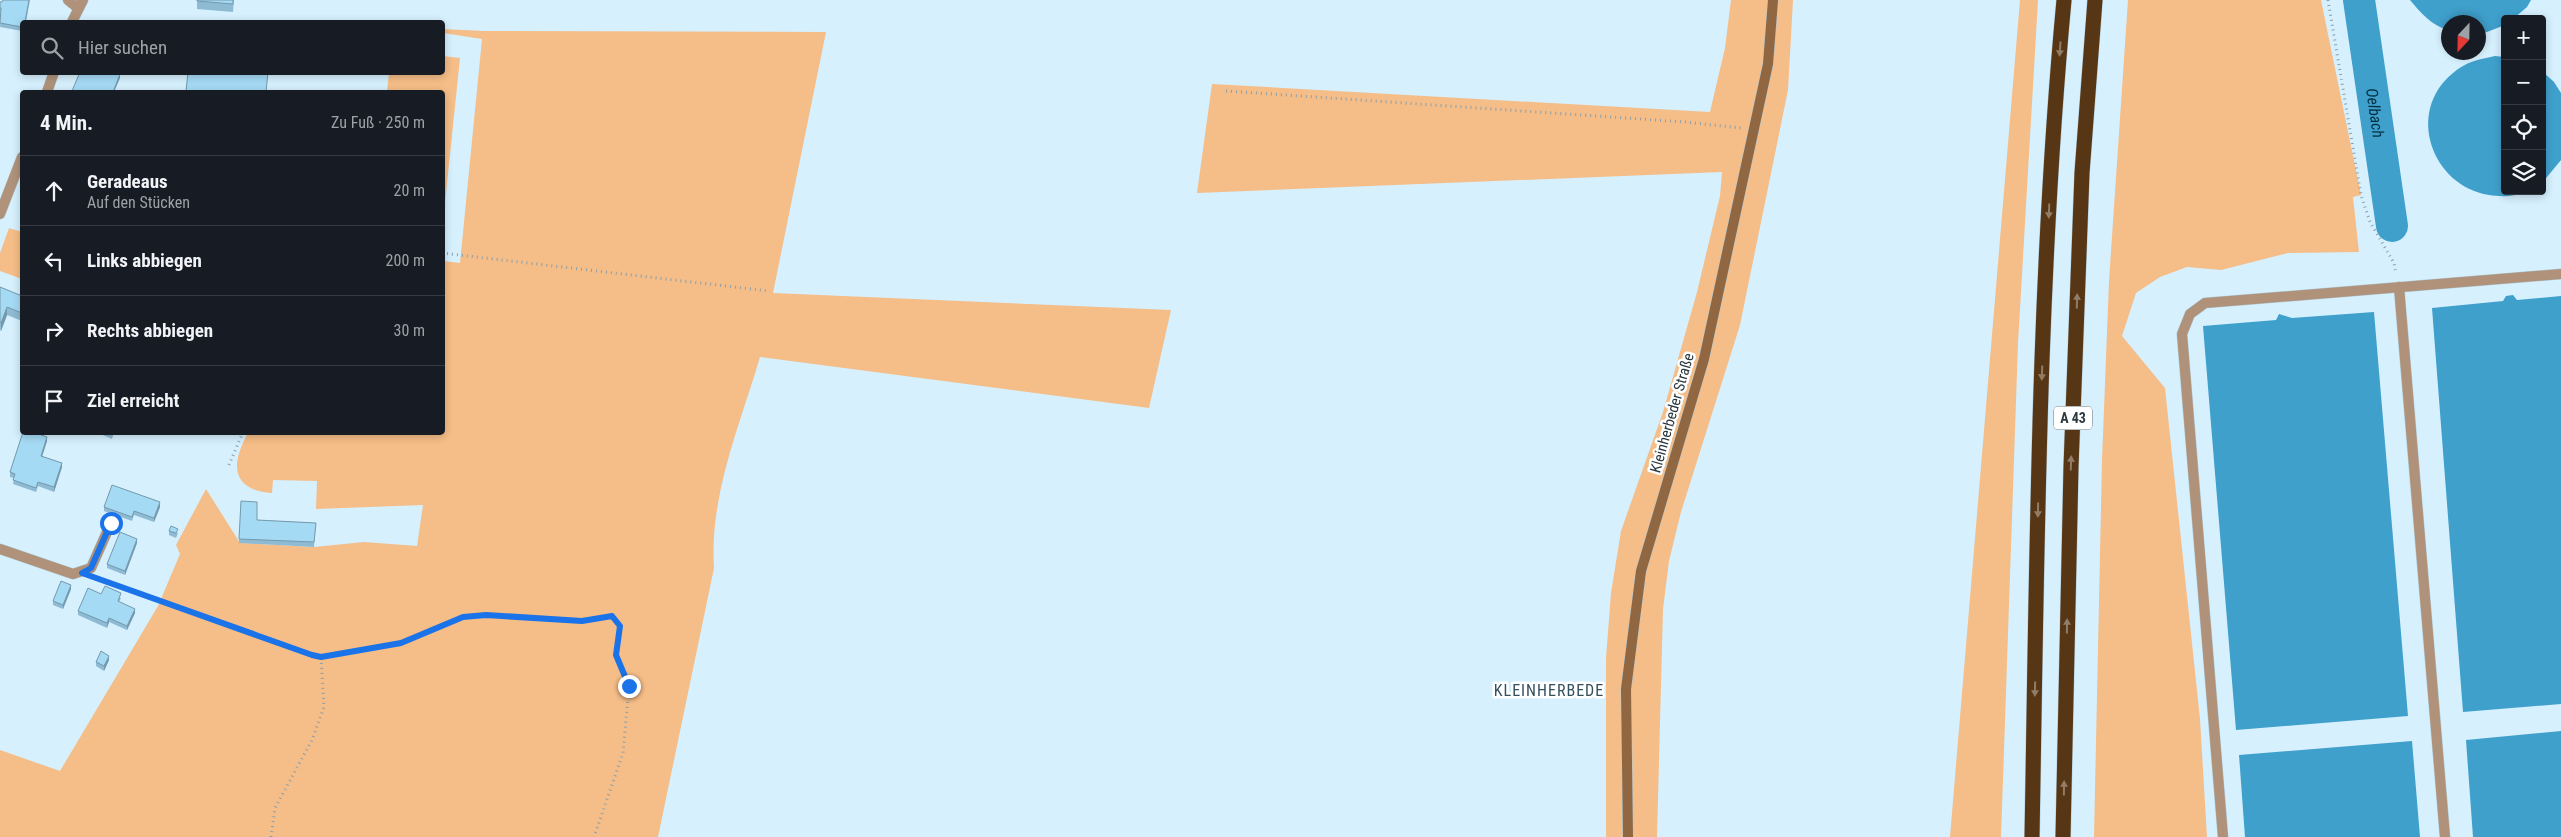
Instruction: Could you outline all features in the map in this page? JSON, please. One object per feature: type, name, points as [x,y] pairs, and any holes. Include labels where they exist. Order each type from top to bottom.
[{"type":"highway","name":"A 43","points":[[2032,837],[2039,461],[2051,171],[2064,0]]},
{"type":"highway","name":"A 43","points":[[2063,837],[2074,398],[2082,173],[2095,0]]},
{"type":"street","points":[[68,0],[81,4],[73,20]]},
{"type":"street","name":"Kleinherbeder Straße","points":[[1628,837],[1626,689],[1641,571],[1704,359],[1768,64],[1773,0]]},
{"type":"street","points":[[48,90],[53,75]]},
{"type":"street","points":[[0,214],[20,163]]},
{"type":"street","points":[[2223,837],[2182,334],[2190,314],[2205,303],[2561,274]]},
{"type":"street","points":[[2399,287],[2445,837]]},
{"type":"street","points":[[0,549],[73,574],[82,573],[91,568],[111,523]]},
{"type":"path","points":[[2328,0],[2361,195],[2370,222],[2394,263],[2399,287]]},
{"type":"path","points":[[1226,91],[1685,122],[1754,129]]},
{"type":"path","points":[[445,253],[769,291]]},
{"type":"path","points":[[229,465],[242,435]]},
{"type":"path","points":[[82,573],[321,657],[401,643],[463,617],[486,615],[582,621],[612,616],[620,626],[616,655],[629,686],[623,753],[594,837]]},
{"type":"path","points":[[271,837],[275,808],[312,740],[324,707],[321,657]]},
{"type":"shaded area","points":[[1731,0],[1793,0],[1788,90],[1740,325],[1681,512],[1669,561],[1663,609],[1657,837],[1606,837],[1606,658],[1611,593],[1621,531],[1663,412],[1697,292],[1720,196],[1722,172],[1197,193],[1212,84],[1710,112],[1725,48]]},
{"type":"shaded area","points":[[2020,0],[2038,0],[2018,343],[2001,837],[1950,837]]},
{"type":"shaded area","points":[[2128,0],[2321,0],[2361,195],[2353,197],[2359,252],[2288,253],[2221,270],[2187,267],[2160,277],[2136,293],[2122,336],[2165,388],[2200,719],[2207,837],[2094,837],[2102,460],[2109,281]]},
{"type":"shaded area","points":[[445,29],[484,31],[826,32],[773,293],[1171,310],[1149,408],[760,357],[735,435],[721,488],[716,514],[714,568],[658,837],[0,837],[0,750],[60,771],[158,606],[180,554],[176,545],[206,489],[240,543],[314,547],[364,542],[417,546],[423,505],[316,509],[317,481],[273,480],[272,493],[258,491],[248,487],[241,481],[237,464],[242,444],[247,435],[445,435],[445,261],[460,263],[482,39],[445,33]]},
{"type":"shaded area","points":[[445,56],[460,58],[445,203],[445,90],[387,90],[389,75],[445,75]]},
{"type":"shaded area","points":[[9,228],[20,231],[20,278],[0,271],[0,253]]},
{"type":"water","points":[[2410,0],[2531,0],[2527,7],[2518,15],[2501,15],[2501,27],[2486,32],[2486,15],[2441,15],[2441,27]]},
{"type":"water","points":[[2501,57],[2501,195],[2513,195],[2508,196],[2489,195],[2469,189],[2453,178],[2440,163],[2432,145],[2428,126],[2430,107],[2438,89],[2458,69],[2478,60],[2486,60],[2486,58]]},
{"type":"water","points":[[2546,75],[2554,82],[2561,93],[2561,160],[2546,178]]},
{"type":"water","points":[[2513,295],[2517,300],[2561,296],[2561,704],[2463,712],[2432,308],[2503,301],[2506,296]]},
{"type":"water","points":[[2374,312],[2408,716],[2236,730],[2203,326],[2276,320],[2279,314],[2292,318]]},
{"type":"water","points":[[2561,731],[2561,837],[2473,837],[2466,740]]},
{"type":"water","points":[[2412,741],[2420,837],[2245,837],[2239,755]]},
{"type":"building","points":[[3,0],[29,0],[25,20],[20,20],[20,27],[0,23],[0,2]]},
{"type":"building","points":[[233,0],[233,4],[197,1]]},
{"type":"building","points":[[79,75],[120,75],[114,90],[72,90]]},
{"type":"building","points":[[188,75],[268,75],[266,90],[186,90]]},
{"type":"building","points":[[0,287],[20,295],[20,312],[7,307],[0,322]]},
{"type":"building","points":[[22,435],[41,435],[47,437],[41,456],[62,463],[54,487],[38,482],[36,488],[13,480],[15,474],[10,472]]},
{"type":"building","points":[[112,485],[160,502],[154,518],[134,511],[132,517],[104,507]]},
{"type":"building","points":[[241,501],[257,502],[257,520],[316,523],[314,542],[239,539]]},
{"type":"building","points":[[171,526],[178,529],[176,533],[169,531]]},
{"type":"building","points":[[120,532],[137,539],[125,571],[107,564]]},
{"type":"building","points":[[61,581],[71,585],[63,605],[53,601]]},
{"type":"building","points":[[105,586],[121,593],[118,601],[135,609],[127,626],[109,618],[107,623],[78,611],[88,588],[101,594]]},
{"type":"building","points":[[101,651],[109,656],[104,666],[96,662]]},
{"type":"waterway","name":"Oelbach","points":[[2359,0],[2392,226]]},
{"type":"district","name":"KLEINHERBEDE","points":[[1549,690]]},
{"type":"route","points":[[111,523],[91,568],[82,573],[312,655],[321,657],[401,643],[463,617],[486,615],[582,621],[612,616],[620,626],[616,655],[629,686]]}]
